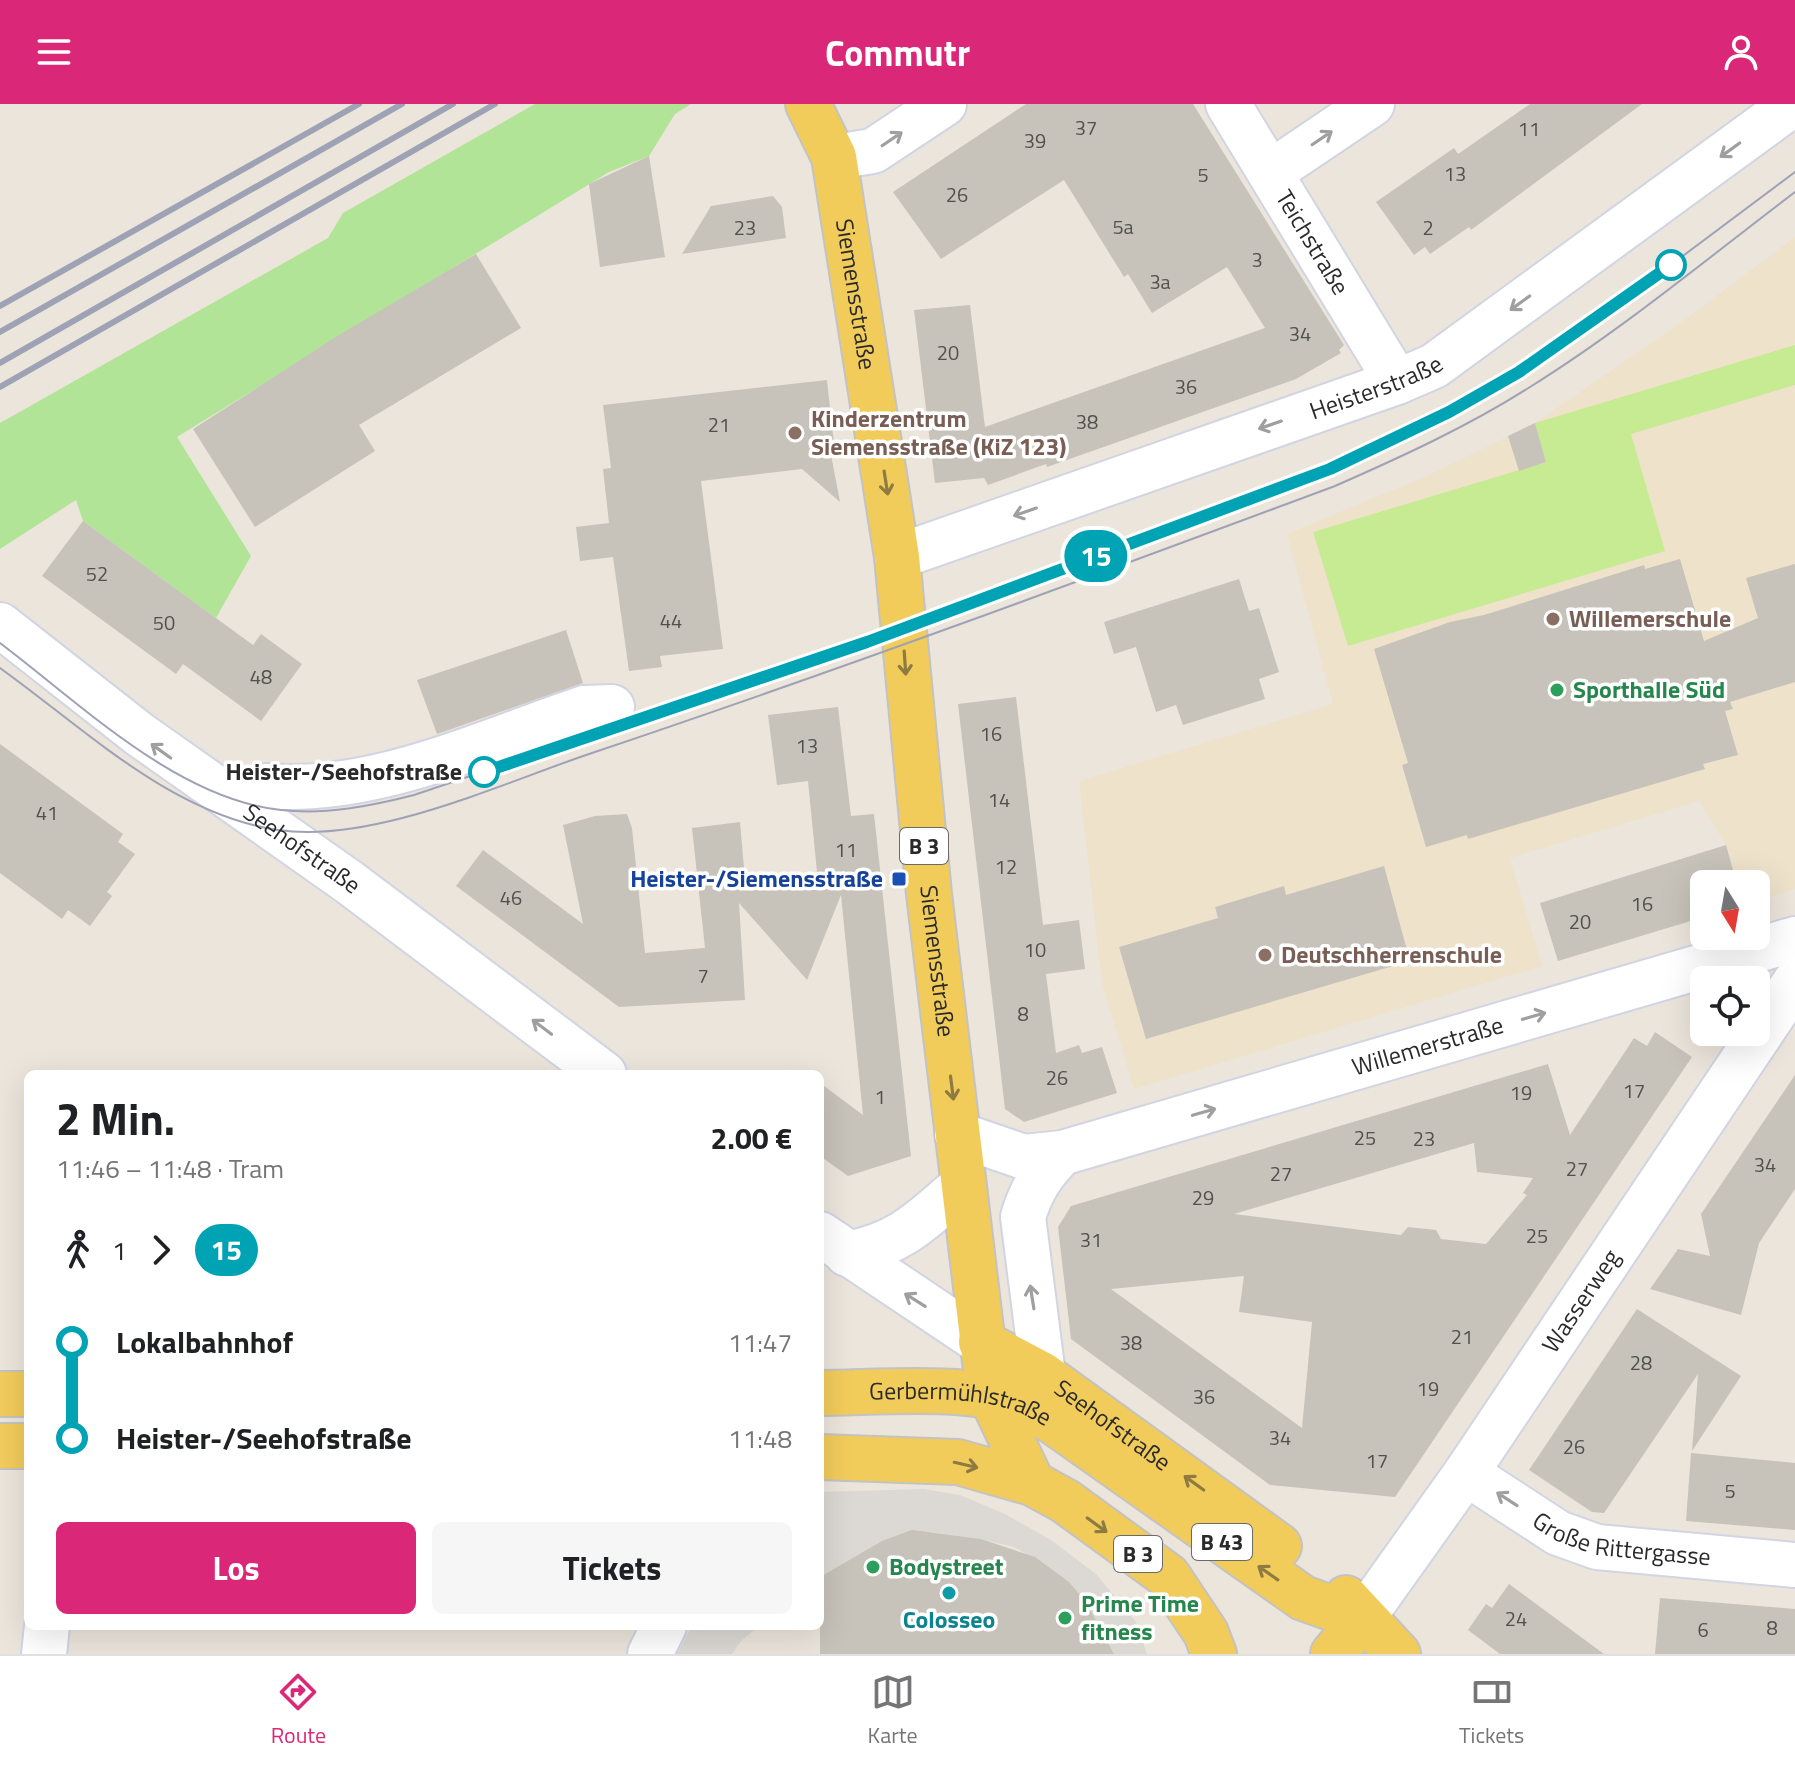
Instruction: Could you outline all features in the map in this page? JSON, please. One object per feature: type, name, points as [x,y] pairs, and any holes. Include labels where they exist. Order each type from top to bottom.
[{"type":"main road","name":"Siemensstraße","points":[[808,104],[834,157],[897,557],[911,722],[981,1342],[991,1396],[1032,1483]]},
{"type":"main road","name":"Seehofstraße","points":[[981,1342],[1043,1375],[1342,1592],[1362,1619],[1398,1654]]},
{"type":"main road","name":"Gerbermühlstraße","points":[[824,1393],[991,1396],[1018,1403],[1052,1421],[1088,1450]]},
{"type":"main road","points":[[0,1446],[24,1446]]},
{"type":"main road","name":"Seehofstraße","points":[[1088,1450],[1303,1598],[1362,1619]]},
{"type":"main road","points":[[824,1457],[958,1462],[1032,1483]]},
{"type":"main road","name":"B 3","points":[[1032,1483],[1065,1501],[1168,1576],[1206,1633],[1214,1654]]},
{"type":"main road","points":[[1333,1654],[1362,1619]]},
{"type":"street","points":[[834,157],[873,151],[944,104]]},
{"type":"street","name":"Teichstraße","points":[[1228,104],[1397,382]]},
{"type":"street","points":[[1271,172],[1372,104]]},
{"type":"street","name":"Heisterstraße","points":[[897,557],[1397,382],[1434,366],[1793,104]]},
{"type":"street","name":"Seehofstraße","points":[[0,625],[139,734],[349,882],[599,1070]]},
{"type":"street","points":[[266,786],[345,783],[389,773],[584,708],[612,707]]},
{"type":"street","name":"Willemerstraße","points":[[957,1134],[1024,1157],[1062,1153],[1795,939]]},
{"type":"street","name":"Wasserweg","points":[[1362,1619],[1466,1473],[1795,982]]},
{"type":"street","points":[[1043,1375],[1023,1217],[1030,1193],[1042,1174],[1062,1153]]},
{"type":"street","name":"Seehofstraße","points":[[834,1244],[871,1250],[908,1234],[963,1185]]},
{"type":"street","name":"Seehofstraße","points":[[834,1244],[981,1342]]},
{"type":"street","name":"Große Rittergasse","points":[[1466,1473],[1558,1533],[1597,1547],[1795,1565]]},
{"type":"street","points":[[44,1654],[47,1630]]},
{"type":"street","points":[[650,1654],[662,1630]]},
{"type":"shaded area","name":"Willemerschule","points":[[1795,237],[1795,889],[1770,897],[1770,870],[1733,870],[1726,845],[1699,801],[1510,858],[1542,966],[1134,1089],[1102,983],[1079,781],[1333,704],[1287,534],[1429,475],[1535,423],[1679,324]]},
{"type":"shaded area","points":[[924,1489],[960,1495],[1005,1514],[1051,1540],[1096,1574],[1136,1622],[1147,1654],[1113,1654],[1082,1599],[1050,1568],[1014,1547],[930,1532],[871,1548],[824,1575],[824,1492]]},
{"type":"shaded area","points":[[690,1630],[754,1630],[732,1654],[677,1654]]},
{"type":"green space","points":[[535,104],[691,104],[675,114],[649,156],[609,172],[177,437],[251,556],[216,618],[83,521],[76,500],[0,549],[0,423],[328,238],[343,213]]},
{"type":"green space","points":[[1795,345],[1795,385],[1631,434],[1665,551],[1348,646],[1313,532],[1546,462],[1535,423]]},
{"type":"building","points":[[1026,104],[1193,104],[1344,345],[1339,350],[1341,353],[1296,379],[1047,467],[1046,464],[988,485],[984,478],[935,483],[914,310],[970,305],[985,427],[1265,328],[1227,267],[1152,313],[1128,274],[1124,277],[1064,180],[941,259],[893,192]]},
{"type":"building","points":[[1530,104],[1642,104],[1471,230],[1469,227],[1430,254],[1425,247],[1414,255],[1376,202],[1454,148],[1458,154]]},
{"type":"building","points":[[649,156],[665,257],[600,267],[589,184]]},
{"type":"building","points":[[773,196],[782,207],[786,238],[682,254],[711,206]]},
{"type":"building","points":[[476,254],[521,328],[359,425],[375,451],[255,527],[193,429],[339,335]]},
{"type":"building","points":[[827,380],[834,444],[829,444],[840,502],[802,469],[701,481],[723,649],[660,656],[662,667],[629,671],[613,557],[580,561],[576,527],[609,523],[603,469],[611,468],[603,405]]},
{"type":"building","points":[[1535,423],[1546,462],[1519,471],[1508,436]]},
{"type":"building","points":[[83,521],[253,645],[261,634],[302,664],[261,721],[183,664],[176,674],[42,576]]},
{"type":"building","name":"Sporthalle Süd","points":[[1680,559],[1704,641],[1758,618],[1746,578],[1795,564],[1795,682],[1730,702],[1733,709],[1725,711],[1738,755],[1703,764],[1705,769],[1468,839],[1467,835],[1426,847],[1402,765],[1408,763],[1374,649],[1450,622],[1484,615],[1644,565],[1645,569]]},
{"type":"building","points":[[1239,579],[1249,611],[1259,608],[1279,672],[1259,679],[1265,699],[1183,725],[1176,705],[1156,712],[1136,647],[1114,654],[1104,622]]},
{"type":"building","points":[[566,630],[583,683],[437,734],[417,680]]},
{"type":"building","points":[[1016,697],[1043,925],[1079,920],[1085,969],[1046,974],[1056,1053],[1079,1045],[1082,1053],[1102,1047],[1117,1093],[1024,1122],[1005,1109],[958,704]]},
{"type":"building","points":[[838,707],[851,816],[874,814],[911,1156],[848,1176],[824,1159],[824,1086],[863,1115],[841,895],[807,980],[739,903],[745,1000],[619,1007],[456,886],[483,850],[583,924],[563,825],[595,816],[627,814],[632,828],[645,953],[705,948],[692,828],[740,822],[746,891],[818,882],[808,781],[777,785],[768,715]]},
{"type":"building","points":[[0,744],[123,834],[118,842],[135,854],[107,892],[112,896],[90,926],[68,910],[62,919],[0,873]]},
{"type":"building","points":[[1726,845],[1733,870],[1690,870],[1690,921],[1558,961],[1540,903]]},
{"type":"building","name":"Deutschherrenschule","points":[[1384,866],[1410,961],[1146,1039],[1119,947],[1218,918],[1215,907],[1284,886],[1286,895]]},
{"type":"building","points":[[1655,1032],[1692,1057],[1395,1497],[1270,1485],[1071,1339],[1058,1227],[1071,1206],[1548,1064],[1570,1135],[1634,1038],[1647,1046]],"holes":[[[1474,1143],[1477,1172],[1533,1178],[1523,1193],[1527,1195],[1486,1244],[1441,1239],[1436,1230],[1408,1227],[1401,1235],[1234,1214]],[[1244,1276],[1239,1312],[1312,1322],[1302,1428],[1111,1289]]]},
{"type":"building","points":[[1795,1075],[1795,1189],[1759,1243],[1741,1315],[1650,1289],[1678,1249],[1710,1256],[1701,1214]]},
{"type":"building","points":[[1637,1309],[1741,1376],[1692,1451],[1698,1374],[1604,1513],[1592,1512],[1529,1470]]},
{"type":"building","points":[[1691,1453],[1795,1463],[1795,1530],[1686,1521]]},
{"type":"building","name":"Colosseo","points":[[912,1530],[981,1539],[1035,1557],[1069,1582],[1086,1602],[1114,1654],[820,1654],[820,1630],[824,1630],[824,1575],[882,1541]]},
{"type":"building","points":[[1509,1584],[1604,1654],[1500,1654],[1468,1630],[1486,1604],[1492,1608]]},
{"type":"building","points":[[1660,1598],[1795,1609],[1795,1654],[1655,1654]]},
{"type":"tram line","points":[[0,643],[132,745],[205,788],[242,802],[281,810],[315,811],[365,806],[414,795],[867,642],[1330,469],[1449,412],[1519,372],[1624,300],[1795,172]]},
{"type":"tram line","points":[[0,668],[131,766],[201,807],[239,821],[278,830],[315,832],[396,820],[872,656],[1360,475],[1483,415],[1565,365],[1795,192]]},
{"type":"tram line","name":"15","points":[[484,772],[867,642],[1330,469],[1449,412],[1519,372],[1671,265]]},
{"type":"railway","points":[[0,306],[359,104]]},
{"type":"railway","points":[[0,332],[402,104]]},
{"type":"railway","points":[[0,363],[453,104]]},
{"type":"railway","points":[[0,387],[495,104]]},
{"type":"place","name":"Kinderzentrum Siemensstraße (KiZ 123)","points":[[795,433]]},
{"type":"place","name":"Willemerschule","points":[[1553,619]]},
{"type":"place","name":"Sporthalle Süd","points":[[1557,690]]},
{"type":"place","name":"Heister-/Seehofstraße","points":[[484,772]]},
{"type":"place","name":"Heister-/Siemensstraße","points":[[899,879]]},
{"type":"place","name":"Deutschherrenschule","points":[[1265,955]]},
{"type":"place","name":"Bodystreet","points":[[873,1567]]},
{"type":"place","name":"Colosseo","points":[[949,1593]]},
{"type":"place","name":"Prime Time fitness","points":[[1065,1618]]}]
